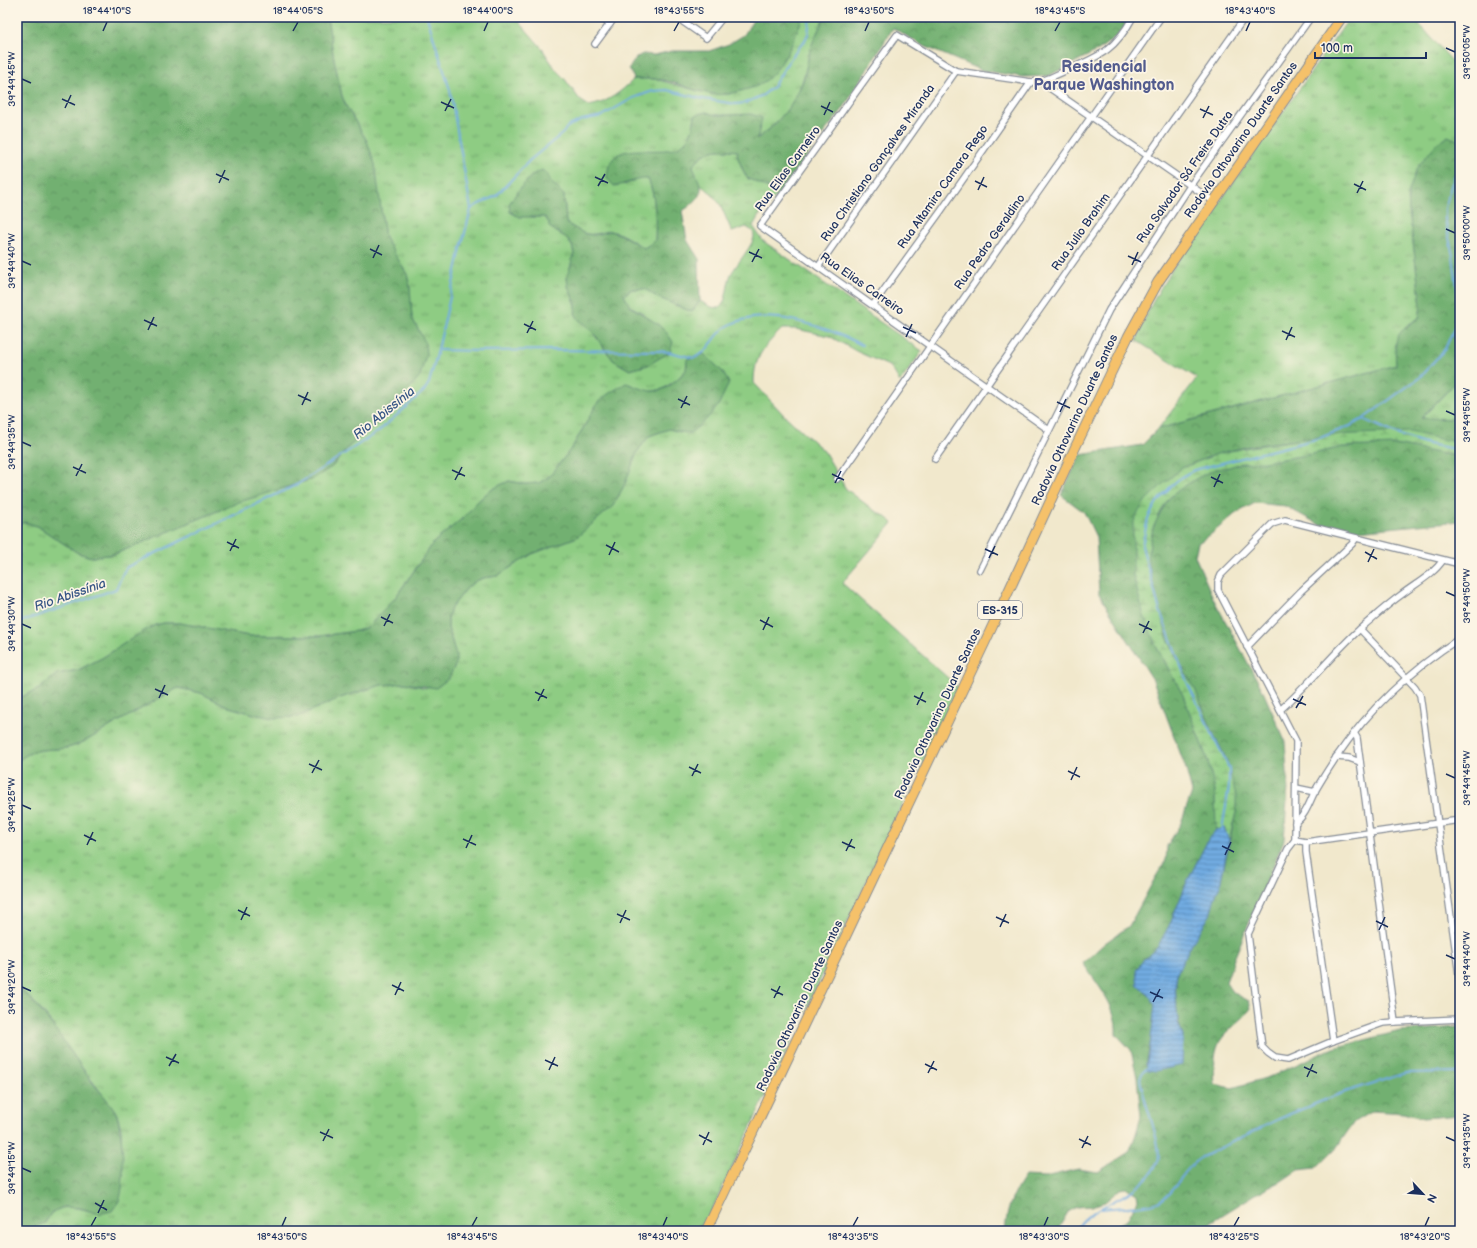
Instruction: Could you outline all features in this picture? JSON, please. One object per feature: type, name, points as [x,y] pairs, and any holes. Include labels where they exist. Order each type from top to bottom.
[{"type":"main road","name":"Rodovia Othovarino Duarte Santos","points":[[706,1231],[980,654],[1071,455],[1128,337],[1158,282],[1342,17]]},
{"type":"street","points":[[601,17],[610,24]]},
{"type":"street","points":[[595,44],[615,17]]},
{"type":"street","points":[[676,17],[706,38],[723,17]]},
{"type":"street","points":[[1041,82],[1095,58],[1106,51],[1125,33],[1133,17]]},
{"type":"street","name":"Rua Pedro Geraldino","points":[[837,479],[1161,17]]},
{"type":"street","name":"Rua Julio Brahim","points":[[935,459],[1245,17]]},
{"type":"street","name":"Rua Salvador Sá Freire Dutra","points":[[980,570],[1109,310],[1190,186],[1311,17]]},
{"type":"street","name":"Rua Elias Carneiro","points":[[760,226],[897,35],[956,71],[1030,82],[1041,82]]},
{"type":"street","name":"Rua Christiano Gonçalves Miranda","points":[[818,267],[956,71]]},
{"type":"street","name":"Rua Altamiro Camara Rego","points":[[873,305],[941,211],[1030,82]]},
{"type":"street","points":[[1041,82],[1213,201]]},
{"type":"street","name":"Rua Elias Carreiro","points":[[760,226],[1050,430]]},
{"type":"street","points":[[1460,564],[1289,521],[1280,521],[1272,524],[1221,575],[1218,582],[1218,590],[1296,741],[1295,840],[1288,849],[1248,934],[1262,1046],[1268,1054],[1275,1058],[1293,1060],[1333,1041],[1383,1024],[1395,1022],[1460,1019]]},
{"type":"street","points":[[1247,647],[1301,591],[1352,544],[1356,538]]},
{"type":"street","points":[[1280,710],[1294,698],[1326,662],[1360,629],[1438,567],[1443,560]]},
{"type":"street","points":[[1360,629],[1415,687],[1420,695],[1460,982]]},
{"type":"street","points":[[1295,823],[1302,818],[1336,756],[1376,708],[1406,678],[1460,638]]},
{"type":"street","points":[[1354,733],[1357,738],[1395,1022]]},
{"type":"street","points":[[1336,756],[1349,758],[1360,762]]},
{"type":"street","points":[[1296,788],[1315,792]]},
{"type":"street","points":[[1295,840],[1306,842],[1460,820]]},
{"type":"street","points":[[1306,842],[1306,852],[1333,1041]]},
{"type":"green space","points":[[17,17],[327,17],[342,96],[346,106],[367,141],[375,164],[385,238],[407,274],[410,287],[412,318],[425,342],[426,355],[420,376],[400,399],[390,405],[379,423],[349,446],[333,466],[313,479],[239,502],[115,554],[92,557],[78,553],[37,526],[24,522],[17,526]]},
{"type":"green space","points":[[327,17],[515,17],[541,47],[556,70],[564,78],[580,100],[589,106],[608,100],[634,79],[655,79],[711,94],[730,94],[780,64],[798,29],[802,17],[824,17],[811,47],[803,79],[796,97],[785,113],[756,139],[760,127],[738,115],[715,115],[706,112],[695,115],[690,136],[680,147],[666,150],[633,151],[623,153],[615,157],[624,185],[639,178],[648,179],[654,201],[655,242],[644,248],[615,232],[608,231],[587,234],[573,228],[566,223],[564,195],[551,182],[547,174],[531,217],[545,217],[555,231],[565,237],[572,246],[574,254],[567,277],[568,286],[576,305],[580,321],[590,329],[609,355],[617,363],[630,370],[648,365],[657,359],[643,313],[630,306],[624,295],[632,289],[645,289],[657,297],[692,312],[700,301],[711,307],[719,308],[722,305],[731,274],[753,241],[753,231],[746,227],[732,232],[720,204],[709,191],[701,186],[695,176],[693,166],[702,156],[713,151],[739,151],[737,155],[747,178],[779,193],[758,217],[753,226],[763,241],[922,351],[900,382],[891,367],[856,351],[829,336],[796,329],[782,329],[761,353],[754,374],[754,383],[783,414],[824,451],[846,489],[893,523],[842,583],[958,687],[702,1231],[30,1231],[35,1226],[45,1223],[52,1212],[57,1209],[69,1207],[99,1214],[123,1176],[121,1128],[116,1112],[80,1065],[47,1017],[17,986],[17,762],[30,753],[36,751],[71,747],[93,737],[178,688],[201,693],[229,707],[254,714],[340,698],[381,685],[405,683],[426,688],[456,655],[448,628],[448,618],[451,608],[467,588],[474,582],[483,578],[497,576],[532,554],[577,537],[631,467],[637,452],[649,436],[669,429],[680,432],[686,370],[676,380],[663,389],[598,402],[573,446],[550,476],[539,483],[525,484],[509,481],[488,492],[464,517],[434,542],[395,598],[368,627],[357,631],[320,636],[249,636],[179,623],[164,623],[155,625],[102,658],[78,670],[57,674],[39,689],[17,699],[17,526],[24,522],[37,526],[78,553],[92,557],[115,554],[239,502],[313,479],[333,466],[349,446],[379,423],[390,405],[400,399],[419,331],[412,318],[411,303],[392,250],[385,238],[380,203],[367,141],[346,106],[342,96]]},
{"type":"green space","points":[[755,17],[802,17],[796,35],[786,55],[774,73],[767,80],[757,86],[733,93],[712,94],[662,80],[634,79],[629,68],[637,57],[643,54],[654,55],[672,51],[709,51],[729,44],[744,35]]},
{"type":"green space","points":[[824,17],[1129,17],[1122,32],[1097,51],[1048,76],[1023,77],[980,70],[922,45],[893,28],[843,109],[779,193],[747,178],[737,155],[738,151],[718,150],[702,156],[693,166],[701,188],[699,196],[693,204],[682,211],[687,240],[699,259],[700,301],[692,312],[657,297],[645,289],[632,289],[624,295],[630,306],[659,325],[673,342],[670,352],[648,365],[630,370],[613,360],[595,335],[580,321],[575,314],[576,305],[568,286],[567,277],[574,254],[572,245],[565,237],[549,227],[549,223],[545,217],[519,217],[510,212],[509,204],[532,175],[542,170],[564,195],[566,223],[585,234],[594,235],[610,231],[622,235],[644,248],[655,241],[654,201],[651,186],[648,179],[643,179],[614,186],[607,178],[610,163],[617,155],[628,151],[666,150],[677,147],[686,141],[690,135],[695,115],[706,112],[715,115],[751,114],[762,118],[757,139],[779,120],[801,87],[811,47]]},
{"type":"green space","points":[[1350,17],[1413,17],[1460,70],[1460,141],[1408,194],[1421,306],[1419,318],[1406,326],[1395,344],[1396,365],[1158,429],[1197,378],[1137,341],[1151,306],[1184,252]]},
{"type":"green space","points":[[1448,136],[1460,141],[1460,373],[1453,385],[1421,418],[1460,419],[1460,442],[1444,440],[1312,438],[1250,446],[1220,453],[1182,468],[1163,484],[1133,575],[1144,616],[1156,646],[1183,695],[1208,761],[1215,790],[1216,830],[1209,838],[1187,882],[1171,922],[1157,949],[1144,959],[1138,985],[1150,996],[1155,1004],[1154,1024],[1146,1064],[1183,1037],[1176,1005],[1177,973],[1220,885],[1236,812],[1224,754],[1214,735],[1195,689],[1177,659],[1167,637],[1154,590],[1148,554],[1153,528],[1169,498],[1197,478],[1215,469],[1226,468],[1241,463],[1264,462],[1312,454],[1342,447],[1396,445],[1460,456],[1460,521],[1357,531],[1320,525],[1285,506],[1255,503],[1235,514],[1198,543],[1195,556],[1214,600],[1262,689],[1285,741],[1288,787],[1284,840],[1234,959],[1226,982],[1234,993],[1249,1001],[1251,1008],[1245,1016],[1226,1033],[1217,1047],[1214,1072],[1215,1084],[1232,1088],[1269,1077],[1333,1048],[1400,1031],[1460,1027],[1460,1115],[1423,1118],[1403,1113],[1372,1111],[1354,1122],[1337,1147],[1316,1168],[1298,1170],[1211,1222],[1204,1231],[1106,1231],[1127,1220],[1138,1200],[1137,1194],[1127,1188],[1120,1189],[1105,1202],[1091,1206],[1077,1207],[1068,1212],[1057,1231],[1005,1231],[1007,1215],[1011,1202],[1025,1176],[1045,1177],[1078,1169],[1098,1172],[1129,1152],[1141,1116],[1137,1078],[1131,1050],[1116,1034],[1114,1014],[1106,996],[1083,963],[1105,943],[1129,926],[1166,860],[1167,846],[1181,823],[1192,792],[1185,766],[1153,680],[1099,594],[1096,537],[1084,512],[1061,495],[1080,455],[1142,445],[1158,429],[1396,365],[1395,348],[1398,337],[1405,328],[1419,318],[1421,306],[1408,194],[1417,168],[1436,144]]},
{"type":"green space","points":[[704,354],[723,372],[729,383],[718,406],[704,422],[690,433],[669,429],[649,436],[637,452],[625,484],[613,506],[577,537],[532,554],[497,576],[483,578],[474,582],[467,588],[451,608],[448,618],[448,628],[456,655],[456,664],[448,679],[436,688],[405,683],[381,685],[340,698],[297,717],[272,718],[229,707],[201,693],[178,688],[93,737],[71,747],[36,751],[30,753],[17,762],[17,699],[39,689],[57,674],[78,670],[102,658],[155,625],[164,623],[179,623],[249,636],[320,636],[357,631],[368,627],[395,598],[434,542],[464,517],[488,492],[509,481],[525,484],[539,483],[550,476],[573,446],[598,402],[626,383],[651,391],[668,387],[686,370],[687,359]]},
{"type":"green space","points":[[1460,373],[1460,419],[1421,419],[1453,385]]},
{"type":"green space","points":[[1410,432],[1460,442],[1460,456],[1396,445],[1342,447],[1312,454],[1264,462],[1241,463],[1226,468],[1215,469],[1197,478],[1169,498],[1153,528],[1148,553],[1150,571],[1167,637],[1177,659],[1195,689],[1214,735],[1224,754],[1236,796],[1236,812],[1229,840],[1224,828],[1216,830],[1215,790],[1208,761],[1183,695],[1156,646],[1144,616],[1133,575],[1133,524],[1146,500],[1182,468],[1220,453],[1332,435]]},
{"type":"green space","points":[[17,986],[48,1020],[116,1113],[123,1157],[121,1193],[119,1201],[112,1211],[99,1214],[80,1208],[63,1207],[51,1213],[45,1223],[35,1226],[30,1231],[17,1231]]},
{"type":"water","points":[[1224,828],[1229,840],[1220,885],[1210,915],[1191,945],[1177,973],[1175,987],[1178,1023],[1183,1036],[1182,1065],[1156,1071],[1148,1070],[1146,1064],[1149,1055],[1155,1005],[1149,995],[1138,985],[1136,970],[1144,959],[1157,948],[1171,922],[1187,882],[1209,838],[1216,830]]},
{"type":"waterway","name":"Rio Abissínia","points":[[17,623],[116,589],[127,567],[298,484],[379,431],[424,391],[429,383],[438,350],[471,209],[450,90],[427,17]]},
{"type":"waterway","points":[[471,209],[496,196],[530,160],[563,133],[567,127],[582,120],[602,116],[633,98],[653,91],[667,90],[703,99],[736,104],[745,103],[763,95],[773,87],[788,62],[805,40],[808,34],[810,17]]},
{"type":"waterway","points":[[1222,830],[1229,787],[1229,768],[1187,682],[1160,611],[1142,546],[1148,518],[1157,502],[1173,484],[1194,470],[1317,439],[1350,426],[1363,419],[1419,378],[1445,349],[1456,324],[1458,295],[1453,256],[1445,219],[1445,208],[1458,167]]},
{"type":"waterway","points":[[438,350],[658,351],[694,358],[704,352],[718,334],[726,327],[741,320],[758,318],[776,318],[813,325],[831,331],[862,345]]},
{"type":"waterway","points":[[1363,419],[1399,435],[1428,444],[1460,450]]},
{"type":"waterway","points":[[1076,1231],[1082,1222],[1092,1214],[1141,1184],[1151,1174],[1158,1161],[1158,1146],[1140,1080],[1142,1073],[1149,1067]]},
{"type":"waterway","points":[[1102,1209],[1141,1206],[1160,1201],[1171,1192],[1189,1168],[1200,1158],[1285,1116],[1342,1093],[1406,1073],[1460,1072]]},
{"type":"district","name":"Residencial Parque Washington","points":[[1104,76]]}]
